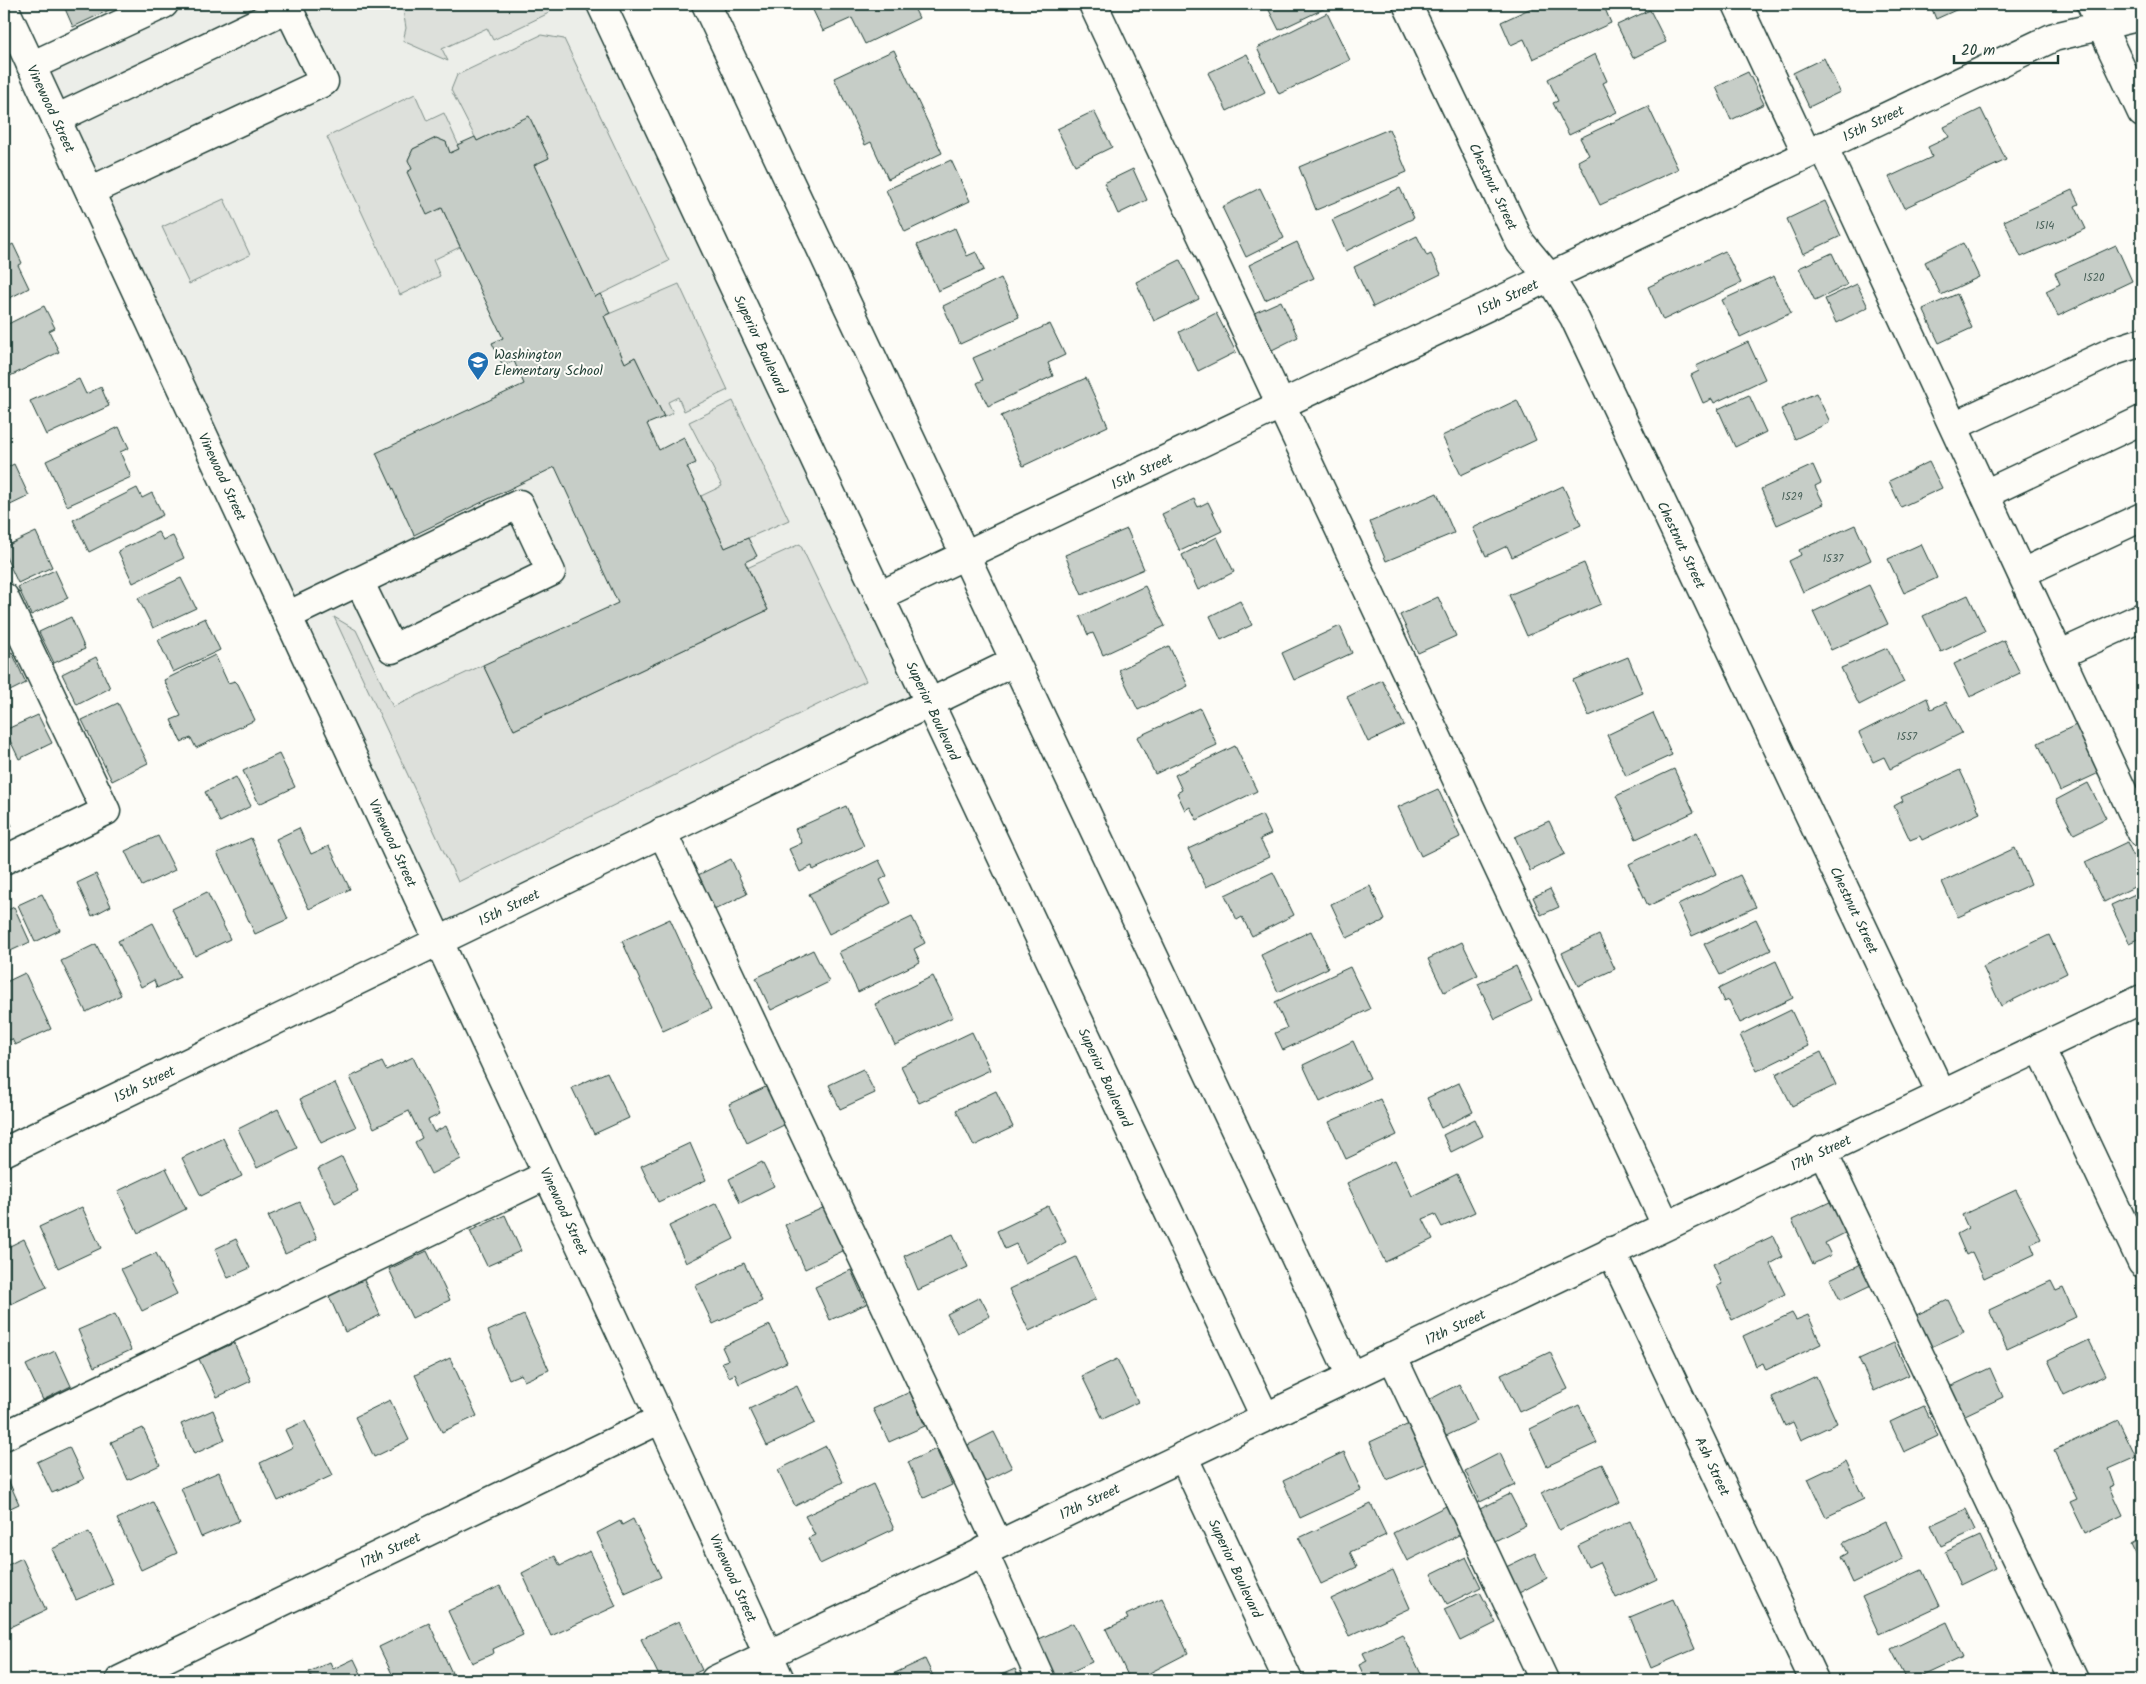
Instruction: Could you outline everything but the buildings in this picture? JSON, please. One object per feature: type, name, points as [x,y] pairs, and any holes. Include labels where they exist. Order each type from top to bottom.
[{"type":"street","points":[[31,66],[164,4]]},
{"type":"street","name":"Superior Boulevard","points":[[601,4],[1265,1417]]},
{"type":"street","points":[[706,4],[1351,1376]]},
{"type":"street","points":[[1093,4],[1666,1225]]},
{"type":"street","name":"Chestnut Street","points":[[1407,4],[1520,242],[1549,277],[1574,317],[1941,1093]]},
{"type":"street","points":[[1737,4],[1815,150],[1954,426],[2142,832]]},
{"type":"street","name":"Vinewood Street","points":[[4,7],[775,1668]]},
{"type":"street","points":[[56,119],[288,8],[324,82],[90,191]]},
{"type":"street","points":[[2096,15],[2142,113]]},
{"type":"street","name":"15th Street","points":[[879,596],[2054,37],[2096,15],[2142,16]]},
{"type":"street","points":[[1954,426],[2114,352],[2142,342]]},
{"type":"street","points":[[1985,494],[2142,420]]},
{"type":"street","points":[[286,616],[518,504],[551,572],[392,649],[359,581]]},
{"type":"street","points":[[2022,573],[2142,517]]},
{"type":"street","points":[[4,597],[106,812],[4,860]]},
{"type":"street","points":[[2061,654],[2142,617]]},
{"type":"street","name":"15th Street","points":[[4,1152],[1014,662]]},
{"type":"street","points":[[662,832],[990,1548],[1041,1680]]},
{"type":"street","name":"17th Street","points":[[715,1680],[775,1668],[990,1548],[2142,998]]},
{"type":"street","points":[[2040,1047],[2142,1263]]},
{"type":"street","points":[[1822,1150],[2074,1680]]},
{"type":"street","points":[[4,1436],[547,1175]]},
{"type":"street","name":"Ash Street","points":[[1611,1251],[1814,1680]]},
{"type":"street","points":[[1392,1356],[1544,1680]]},
{"type":"street","name":"17th Street","points":[[120,1680],[661,1419]]},
{"type":"street","name":"Superior Boulevard","points":[[1183,1456],[1288,1680]]},
{"type":"shaded area","name":"Washington Elementary School","points":[[164,4],[601,4],[929,702],[439,942],[31,66]]},
{"type":"shaded area","points":[[402,4],[545,4],[549,13],[493,40],[487,28],[442,49],[448,61],[403,41],[406,28]]},
{"type":"shaded area","points":[[541,35],[564,39],[669,261],[595,297],[534,165],[549,158],[529,117],[477,141],[451,90],[457,75]]},
{"type":"shaded area","points":[[415,94],[427,121],[444,113],[458,144],[459,149],[450,153],[446,142],[436,138],[413,149],[408,160],[442,208],[460,247],[433,260],[440,276],[400,295],[327,137]]},
{"type":"shaded area","points":[[224,199],[250,255],[189,284],[162,227]]},
{"type":"shaded area","points":[[679,284],[728,390],[684,411],[678,397],[668,402],[673,413],[664,417],[635,357],[625,363],[604,316]]},
{"type":"shaded area","points":[[733,401],[789,520],[725,548],[701,496],[722,486],[689,422]]},
{"type":"shaded area","points":[[800,544],[866,681],[458,882],[334,617],[356,630],[393,707],[483,665],[514,730],[768,610],[747,568]]},
{"type":"place","name":"Washington Elementary School","points":[[478,381]]}]
